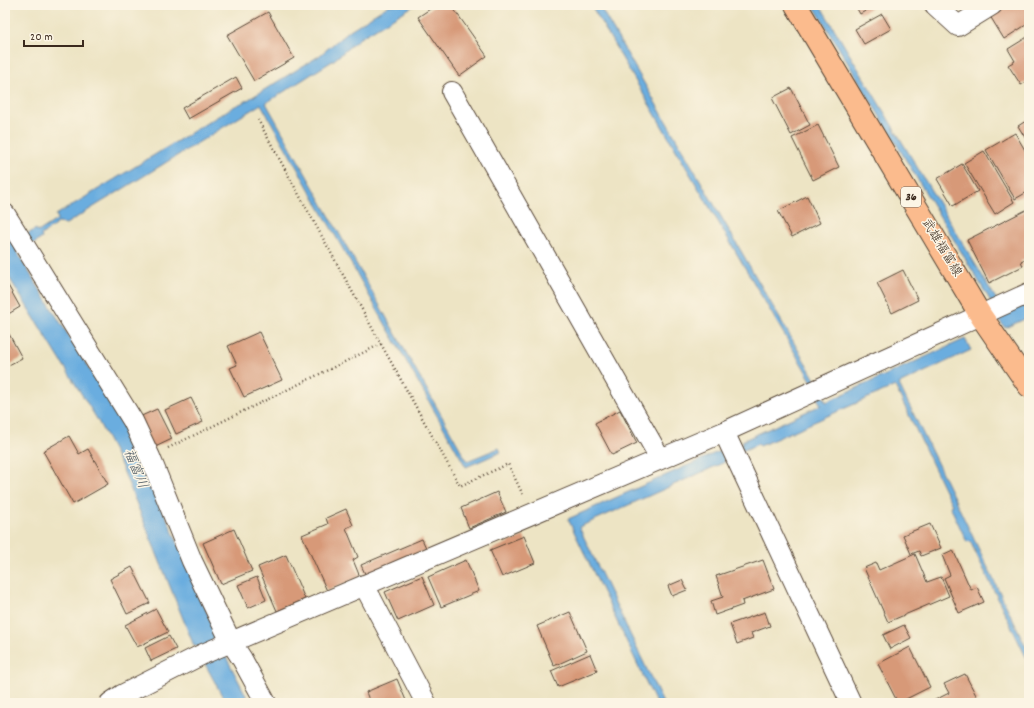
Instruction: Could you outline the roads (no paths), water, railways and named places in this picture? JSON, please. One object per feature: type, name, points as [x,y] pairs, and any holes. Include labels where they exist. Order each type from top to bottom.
[{"type":"main road","name":"武雄福富線","points":[[796,5],[992,310],[1029,386]]},
{"type":"street","points":[[935,5],[958,26],[992,5]]},
{"type":"street","points":[[452,92],[660,458]]},
{"type":"street","points":[[5,214],[133,421],[150,457],[227,644],[242,659],[266,703]]},
{"type":"street","points":[[110,703],[122,694],[203,654],[660,458],[730,445],[817,390],[1029,293]]},
{"type":"street","points":[[730,445],[851,703]]},
{"type":"street","points":[[364,585],[426,703]]},
{"type":"water","name":"福富川","points":[[388,5],[415,5],[360,38],[334,60],[266,103],[467,461],[499,448],[501,452],[466,467],[261,104],[66,224],[58,223],[41,235],[42,238],[32,245],[16,251],[124,425],[142,460],[217,635],[211,644],[224,653],[250,703],[226,703],[204,662],[201,647],[194,646],[121,465],[97,419],[5,271],[5,233],[26,235],[36,229],[38,232],[58,219],[56,215],[319,56],[350,30]]},
{"type":"water","points":[[591,5],[599,5],[816,381],[826,402],[965,339],[971,350],[899,384],[1029,653],[1029,663],[970,541],[967,542],[950,506],[952,505],[895,386],[760,446],[758,444],[724,459],[725,462],[579,527],[663,703],[656,703],[568,519],[720,451],[722,454],[743,444],[742,441],[821,405],[812,382]]},
{"type":"water","points":[[813,5],[820,5],[998,302],[1029,302],[1029,317],[1005,328],[997,317],[999,315]]}]
